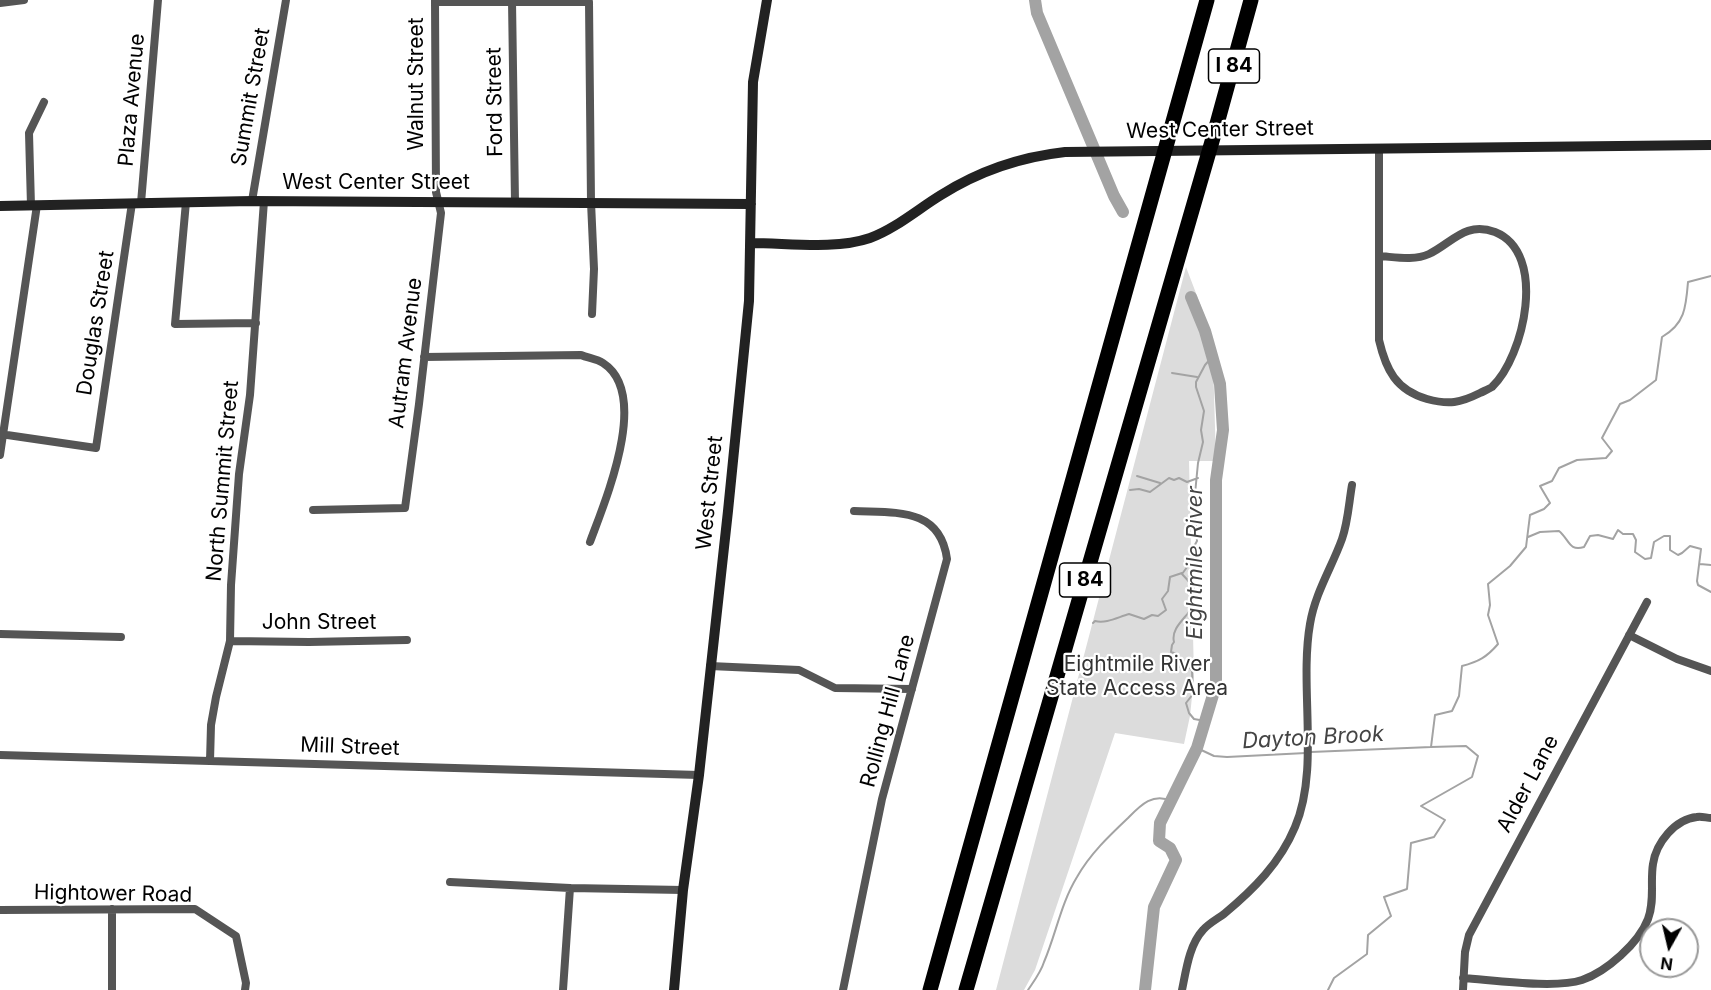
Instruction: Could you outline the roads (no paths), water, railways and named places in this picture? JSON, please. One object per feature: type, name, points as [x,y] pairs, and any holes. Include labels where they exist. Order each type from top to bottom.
[{"type":"highway","name":"I 84","points":[[930,990],[1207,0]]},
{"type":"highway","name":"I 84","points":[[966,990],[1251,0]]},
{"type":"street","points":[[0,3],[24,0]]},
{"type":"street","name":"Plaza Avenue","points":[[137,203],[158,0]]},
{"type":"street","name":"Summit Street","points":[[252,201],[286,0]]},
{"type":"street","name":"West Street","points":[[674,990],[683,890],[699,775],[742,381],[752,243],[753,82],[767,0]]},
{"type":"street","points":[[435,1],[589,2],[594,269],[592,314]]},
{"type":"street","name":"Walnut Street","points":[[435,1],[437,203]]},
{"type":"street","name":"Ford Street","points":[[512,1],[514,202]]},
{"type":"street","points":[[0,455],[1,434],[34,205],[29,133],[44,102]]},
{"type":"street","name":"West Center Street","points":[[752,243],[854,242],[872,237],[889,229],[962,183],[1002,164],[1045,154],[1086,151],[1711,146]]},
{"type":"street","points":[[1379,148],[1379,256],[1379,340],[1384,363],[1398,383],[1416,396],[1442,403],[1463,402],[1491,387],[1509,365],[1525,319],[1525,276],[1521,257],[1511,243],[1496,232],[1477,229],[1460,233],[1430,254],[1416,258],[1379,256]]},
{"type":"street","name":"West Center Street","points":[[0,206],[252,201],[751,204]]},
{"type":"street","name":"North Summit Street","points":[[210,761],[216,697],[230,641],[231,585],[239,474],[250,395],[264,201]]},
{"type":"street","points":[[186,202],[174,324],[256,323]]},
{"type":"street","name":"Douglas Street","points":[[1,434],[96,447],[137,203]]},
{"type":"street","name":"Autram Avenue","points":[[313,510],[405,508],[441,213],[437,203]]},
{"type":"street","points":[[424,357],[581,356],[603,362],[615,375],[622,387],[624,404],[618,463],[590,542]]},
{"type":"street","points":[[1182,990],[1191,953],[1202,931],[1258,884],[1286,847],[1297,825],[1307,777],[1307,645],[1310,622],[1315,601],[1343,537],[1352,485]]},
{"type":"street","name":"Rolling Hill Lane","points":[[843,990],[882,799],[945,570],[946,549],[936,530],[917,516],[905,513],[854,511]]},
{"type":"street","name":"Alder Lane","points":[[1463,990],[1468,935],[1647,602]]},
{"type":"street","points":[[0,634],[121,637]]},
{"type":"street","points":[[1629,635],[1677,659],[1711,671]]},
{"type":"street","name":"John Street","points":[[230,641],[408,640]]},
{"type":"street","points":[[710,666],[799,670],[835,688],[912,689]]},
{"type":"street","name":"Mill Street","points":[[0,755],[699,775]]},
{"type":"street","points":[[1463,978],[1523,983],[1560,983],[1582,980],[1612,964],[1634,942],[1648,919],[1653,895],[1653,864],[1658,845],[1674,827],[1696,817],[1711,818]]},
{"type":"street","points":[[450,882],[570,888],[683,890]]},
{"type":"street","points":[[564,990],[570,888]]},
{"type":"street","points":[[112,909],[112,990]]},
{"type":"street","name":"Hightower Road","points":[[0,910],[195,909],[236,936],[246,983],[245,990]]},
{"type":"waterway","name":"Eightmile River","points":[[1035,0],[1037,13],[1114,196],[1123,212]]},
{"type":"waterway","name":"Dayton Brook","points":[[1311,752],[1431,747],[1435,715],[1452,711],[1459,696],[1462,666],[1482,658],[1498,644],[1488,615],[1490,605],[1488,584],[1510,566],[1526,547],[1530,515],[1544,509],[1550,503],[1540,486],[1552,481],[1559,468],[1577,460],[1606,458],[1612,451],[1602,438],[1620,404],[1630,400],[1656,380],[1662,337],[1670,332],[1683,314],[1688,282],[1711,276]]},
{"type":"waterway","name":"Eightmile River","points":[[1145,990],[1154,907],[1176,860],[1170,848],[1159,841],[1160,823],[1197,748],[1216,685],[1216,480],[1223,430],[1220,384],[1205,331],[1191,297]]},
{"type":"waterway","points":[[1205,721],[1194,719],[1189,713],[1186,703],[1193,694],[1192,671],[1190,668],[1180,667],[1177,654],[1171,652],[1174,634],[1190,610],[1193,600],[1194,587],[1182,574],[1193,559],[1192,550],[1197,541],[1194,504],[1198,463],[1203,442],[1201,430],[1204,411],[1196,382],[1212,357]]},
{"type":"waterway","points":[[1172,373],[1197,377]]},
{"type":"waterway","points":[[1137,476],[1160,483]]},
{"type":"waterway","points":[[1130,490],[1139,489],[1150,492],[1169,478],[1174,480],[1179,478],[1187,482],[1198,478]]},
{"type":"waterway","points":[[1528,537],[1540,532],[1559,531],[1572,546],[1579,548],[1584,547],[1590,536],[1598,535],[1613,539],[1618,530],[1623,534],[1633,534],[1636,540],[1635,552],[1645,559],[1651,558],[1654,542],[1664,536],[1670,536],[1670,550],[1678,555],[1690,546],[1701,549],[1697,581],[1698,585],[1711,592]]},
{"type":"waterway","points":[[1700,564],[1711,565]]},
{"type":"waterway","points":[[1093,623],[1129,614],[1144,619],[1152,615],[1158,616],[1166,610],[1162,599],[1168,591],[1170,577],[1182,573]]},
{"type":"waterway","name":"Dayton Brook","points":[[1328,990],[1334,978],[1367,954],[1368,935],[1391,916],[1384,897],[1407,889],[1411,843],[1434,837],[1445,820],[1421,806],[1472,777],[1478,756],[1466,746],[1431,747]]},
{"type":"waterway","name":"Dayton Brook","points":[[1197,748],[1214,756],[1227,757],[1306,753]]},
{"type":"waterway","points":[[1028,990],[1043,966],[1071,887],[1088,861],[1142,805],[1158,798],[1171,801]]},
{"type":"park label","name":"Eightmile River State Access Area","points":[[1137,677]]}]
